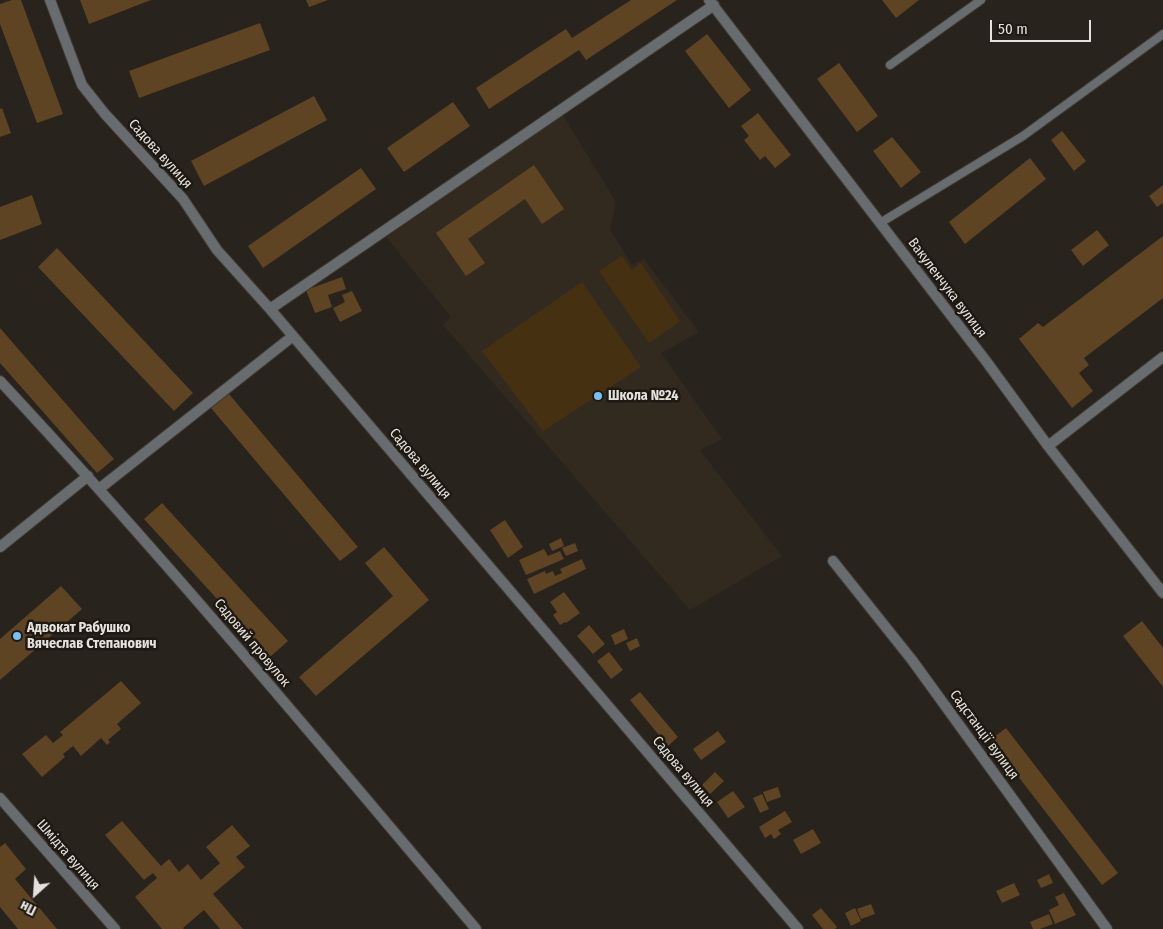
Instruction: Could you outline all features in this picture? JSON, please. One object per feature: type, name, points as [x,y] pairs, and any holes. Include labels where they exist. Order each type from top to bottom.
[{"type":"street","name":"Садова вулиця","points":[[50,0],[82,85],[105,114],[183,199],[216,250],[270,309],[798,929]]},
{"type":"street","points":[[270,309],[711,3]]},
{"type":"street","name":"Вакуленчука вулиця","points":[[711,3],[986,361],[1048,446],[1163,593]]},
{"type":"street","points":[[99,489],[293,336]]},
{"type":"street","points":[[1048,446],[1163,357]]},
{"type":"street","name":"Садовий провулок","points":[[0,382],[88,476],[200,602],[476,929]]},
{"type":"street","points":[[0,547],[88,476]]},
{"type":"street","name":"Садстанції вулиця","points":[[833,561],[912,660],[1107,929]]},
{"type":"street","name":"Шмідта вулиця","points":[[0,798],[113,928]]},
{"type":"lane","points":[[890,65],[981,0]]},
{"type":"lane","points":[[880,223],[1023,136],[1163,34]]},
{"type":"shaded area","name":"Школа №24","points":[[563,115],[616,202],[610,230],[632,265],[644,259],[699,332],[661,353],[722,439],[700,450],[782,556],[690,610],[443,325],[451,317],[386,237]]},
{"type":"shaded area","points":[[622,256],[632,270],[641,263],[680,321],[649,343],[599,271]]},
{"type":"shaded area","points":[[582,282],[641,367],[543,431],[482,351]]},
{"type":"building","points":[[12,0],[21,0],[63,114],[37,123],[0,24],[0,4]]},
{"type":"building","points":[[80,0],[151,0],[89,24]]},
{"type":"building","points":[[306,0],[328,0],[309,7]]},
{"type":"building","points":[[631,0],[677,0],[586,60],[579,50],[489,109],[476,88],[566,29],[572,38]]},
{"type":"building","points":[[882,0],[919,0],[896,18]]},
{"type":"building","points":[[260,23],[270,50],[139,98],[129,71]]},
{"type":"building","points":[[707,34],[751,90],[729,108],[685,51]]},
{"type":"building","points":[[839,63],[878,116],[857,132],[817,79]]},
{"type":"building","points":[[314,96],[327,120],[204,186],[191,161]]},
{"type":"building","points":[[453,102],[470,126],[404,172],[387,148]]},
{"type":"building","points":[[2,108],[11,133],[0,137],[0,109]]},
{"type":"building","points":[[758,113],[791,155],[775,168],[765,156],[760,160],[744,140],[749,136],[741,126]]},
{"type":"building","points":[[1062,131],[1086,161],[1074,171],[1051,140]]},
{"type":"building","points":[[892,137],[921,172],[901,188],[873,151]]},
{"type":"building","points":[[1030,158],[1046,179],[965,244],[949,222]]},
{"type":"building","points":[[534,165],[564,209],[542,224],[525,199],[468,239],[485,263],[466,276],[436,233]]},
{"type":"building","points":[[361,168],[376,189],[263,268],[248,246]]},
{"type":"building","points":[[1163,185],[1163,203],[1157,207],[1149,196]]},
{"type":"building","points":[[32,195],[42,224],[0,240],[0,207]]},
{"type":"building","points":[[1097,230],[1109,245],[1083,266],[1071,250]]},
{"type":"building","points":[[1163,236],[1163,298],[1084,358],[1089,365],[1079,373],[1093,391],[1072,408],[1019,339],[1038,323],[1043,327]]},
{"type":"building","points":[[57,248],[193,393],[174,411],[38,267]]},
{"type":"building","points":[[342,277],[346,289],[328,295],[332,307],[315,313],[306,290]]},
{"type":"building","points":[[352,291],[362,311],[340,322],[333,308],[345,302],[342,295]]},
{"type":"building","points":[[0,328],[114,459],[97,473],[0,363]]},
{"type":"building","points":[[229,394],[358,547],[340,561],[211,408]]},
{"type":"building","points":[[162,503],[288,641],[270,657],[144,519]]},
{"type":"building","points":[[505,520],[523,547],[508,558],[490,530]]},
{"type":"building","points":[[561,538],[564,546],[552,551],[549,544]]},
{"type":"building","points":[[575,543],[578,551],[566,556],[562,548]]},
{"type":"building","points":[[384,547],[429,600],[316,696],[299,677],[393,596],[365,563]]},
{"type":"building","points":[[544,549],[548,556],[560,551],[564,559],[526,575],[519,560]]},
{"type":"building","points":[[582,559],[586,569],[534,594],[527,579],[545,571],[546,574],[553,571],[555,576],[562,573],[560,569]]},
{"type":"building","points":[[61,586],[82,609],[0,680],[0,639]]},
{"type":"building","points":[[564,592],[580,613],[560,625],[553,615],[557,612],[550,602]]},
{"type":"building","points":[[1142,621],[1163,648],[1163,687],[1123,636]]},
{"type":"building","points":[[589,625],[605,644],[593,654],[577,636]]},
{"type":"building","points":[[624,629],[628,639],[615,645],[611,635]]},
{"type":"building","points":[[637,638],[640,646],[630,651],[626,643]]},
{"type":"building","points":[[609,652],[623,670],[611,679],[597,661]]},
{"type":"building","points":[[121,681],[141,703],[117,724],[121,729],[108,740],[110,742],[107,745],[101,738],[81,756],[73,746],[63,754],[65,757],[42,777],[22,754],[46,735],[53,743],[63,735],[60,732]]},
{"type":"building","points":[[640,692],[678,737],[668,746],[630,700]]},
{"type":"building","points":[[1006,728],[1118,873],[1102,885],[990,740]]},
{"type":"building","points":[[718,731],[726,742],[701,760],[693,749]]},
{"type":"building","points":[[715,772],[724,781],[710,794],[702,785]]},
{"type":"building","points":[[778,787],[781,797],[767,802],[763,792]]},
{"type":"building","points":[[733,791],[745,807],[728,818],[717,802]]},
{"type":"building","points":[[762,794],[769,809],[760,813],[753,798]]},
{"type":"building","points":[[785,811],[792,822],[778,830],[781,834],[774,839],[771,834],[765,838],[759,827]]},
{"type":"building","points":[[122,821],[161,866],[169,859],[179,872],[188,864],[201,880],[220,863],[206,847],[232,825],[250,846],[236,857],[245,867],[213,894],[243,929],[220,929],[204,910],[184,929],[162,929],[135,897],[157,878],[153,873],[144,880],[105,835]]},
{"type":"building","points":[[813,829],[821,843],[801,854],[793,840]]},
{"type":"building","points":[[5,843],[26,869],[15,879],[57,929],[18,929],[0,907],[0,847]]},
{"type":"building","points":[[1049,874],[1053,883],[1041,888],[1037,880]]},
{"type":"building","points":[[1014,883],[1020,895],[1002,903],[996,891]]},
{"type":"building","points":[[1064,893],[1076,915],[1055,924],[1049,910],[1059,905],[1055,897]]},
{"type":"building","points":[[871,904],[875,914],[861,919],[857,909]]},
{"type":"building","points":[[821,908],[837,927],[835,929],[823,929],[812,915]]},
{"type":"building","points":[[855,908],[861,921],[851,926],[845,913]]},
{"type":"building","points":[[1049,914],[1053,924],[1040,929],[1033,929],[1030,922]]},
{"type":"place","name":"Школа №24","points":[[598,396]]},
{"type":"place","name":"Адвокат Рабушко Вячеслав Степанович","points":[[17,636]]}]
